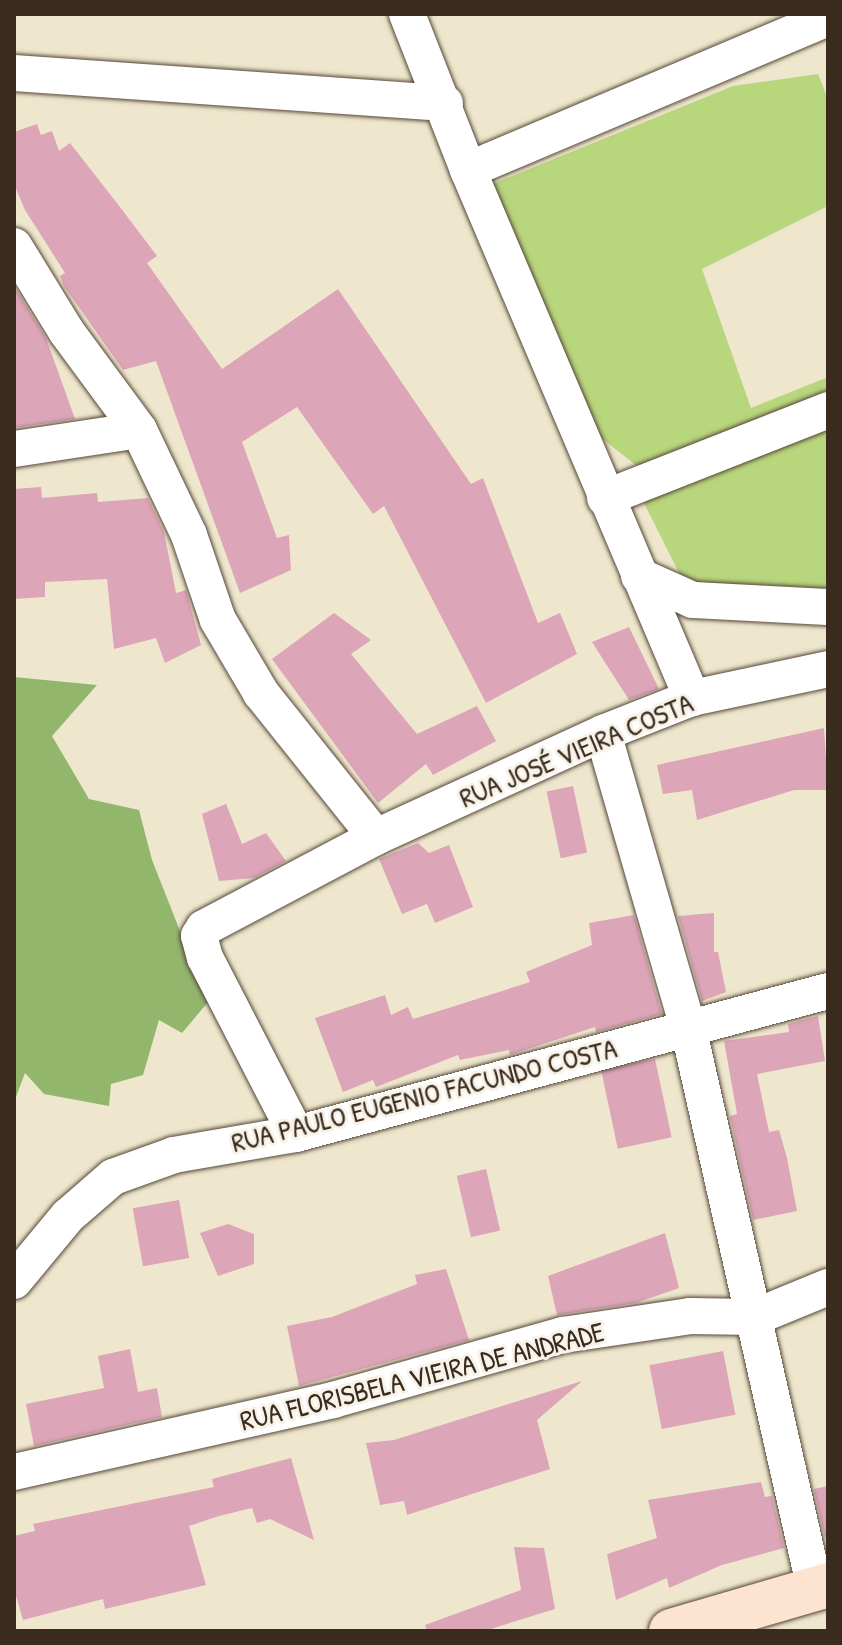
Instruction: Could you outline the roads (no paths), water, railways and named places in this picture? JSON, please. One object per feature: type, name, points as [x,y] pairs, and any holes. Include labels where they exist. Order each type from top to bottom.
[{"type":"street","points":[[407,14],[445,103],[468,170],[692,698]]},
{"type":"street","points":[[468,170],[825,21]]},
{"type":"street","points":[[14,73],[445,103]]},
{"type":"street","points":[[14,246],[66,331],[139,430],[189,535],[218,620],[261,693],[376,837]]},
{"type":"street","points":[[605,498],[828,410]]},
{"type":"street","points":[[14,449],[139,430]]},
{"type":"street","points":[[639,576],[693,600],[828,607]]},
{"type":"street","name":"RUA JOSÉ VIEIRA COSTA","points":[[296,1134],[240,1035],[199,936],[224,916],[376,837],[603,733],[692,698],[828,669]]},
{"type":"street","points":[[603,733],[688,1027],[822,1587],[731,1622],[671,1631]]},
{"type":"street","name":"RUA PAULO EUGENIO FACUNDO COSTA","points":[[14,1281],[68,1216],[113,1177],[174,1155],[296,1134],[828,991]]},
{"type":"street","name":"RUA FLORISBELA VIEIRA DE ANDRADE","points":[[14,1472],[333,1400],[563,1335],[690,1316],[755,1317],[828,1287]]}]
